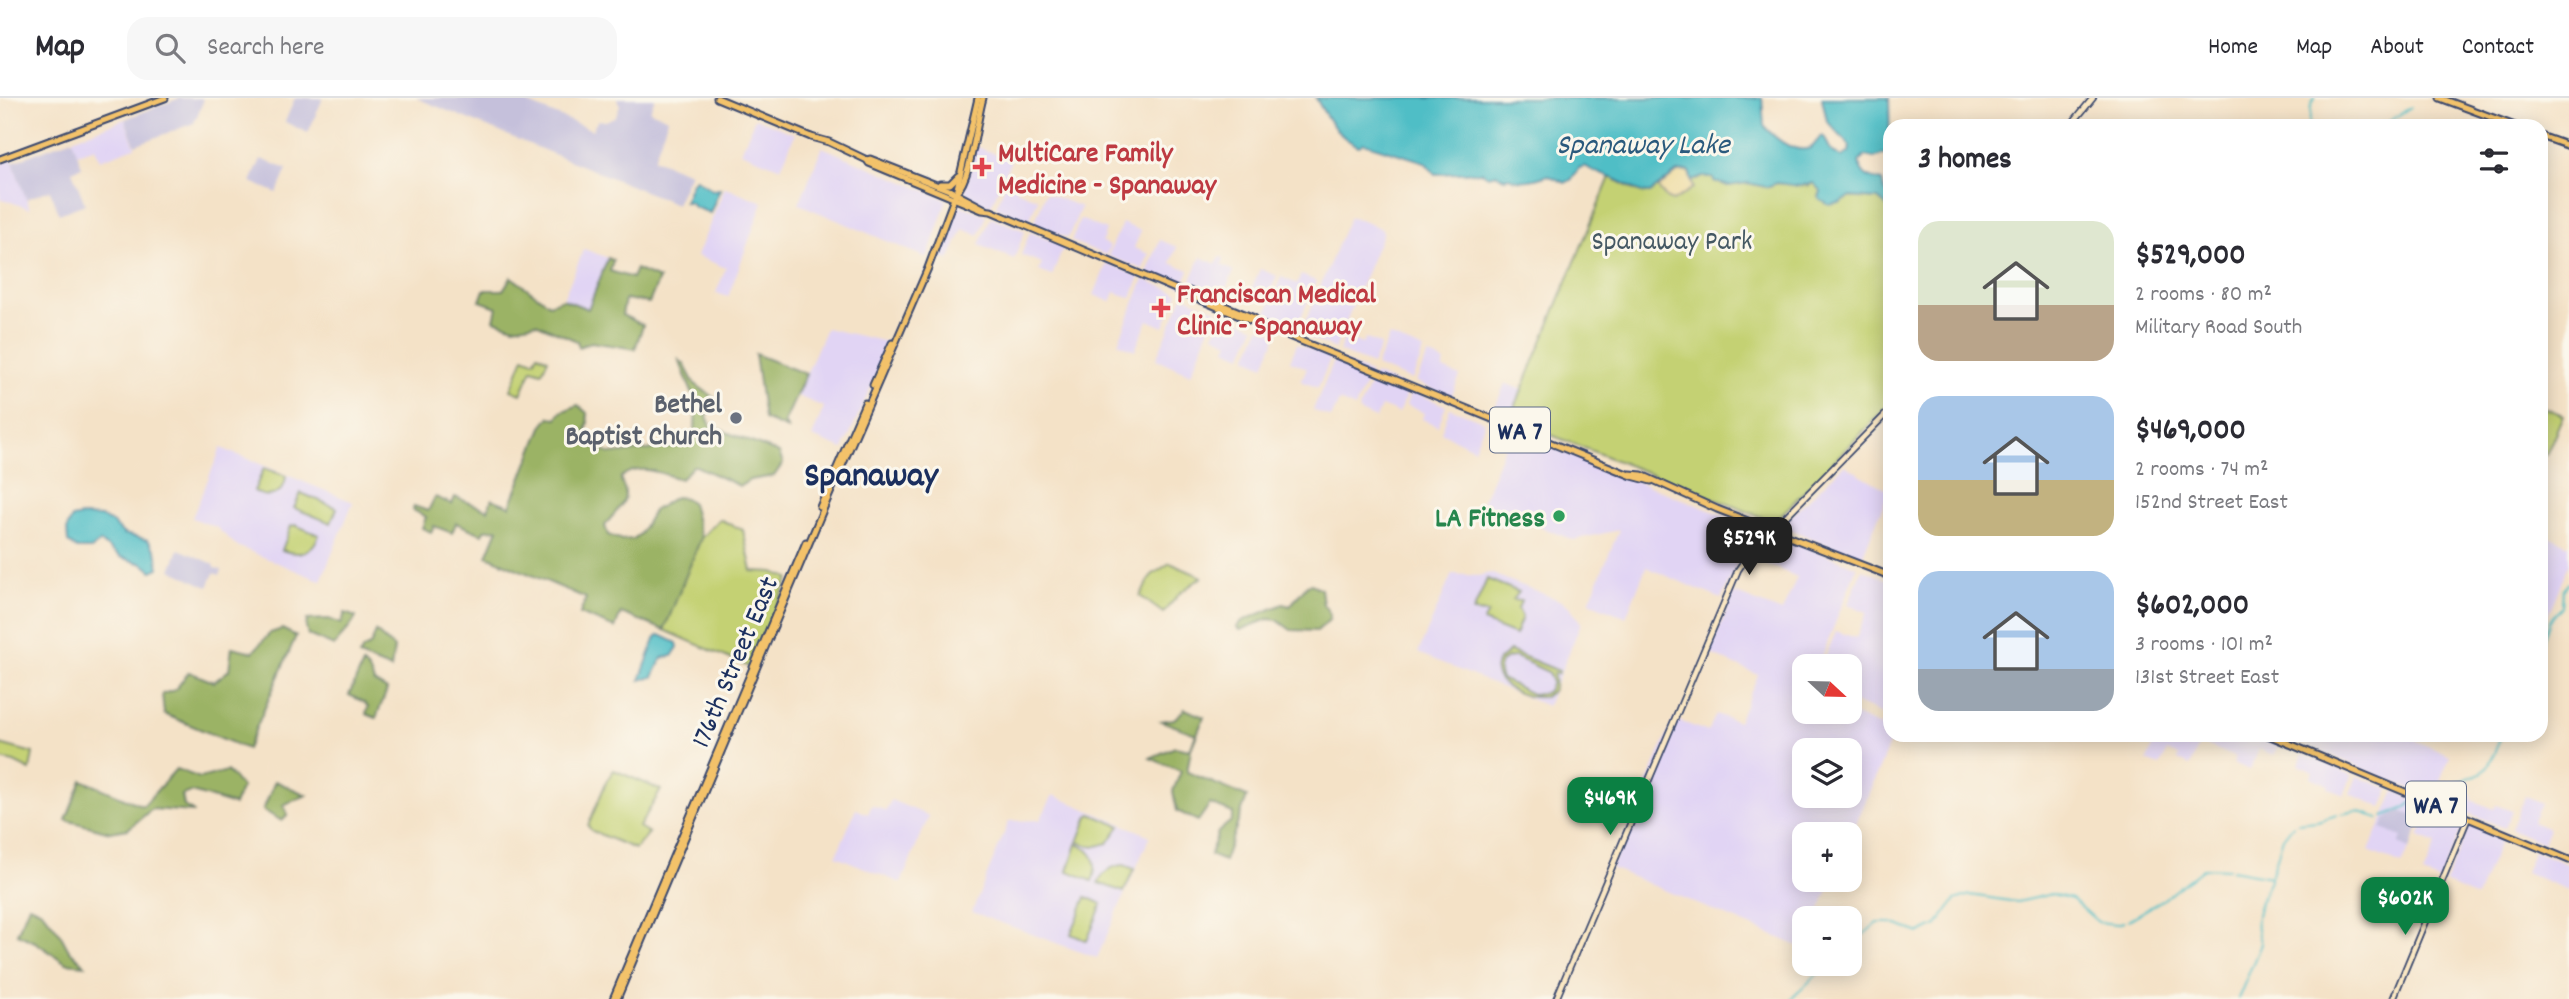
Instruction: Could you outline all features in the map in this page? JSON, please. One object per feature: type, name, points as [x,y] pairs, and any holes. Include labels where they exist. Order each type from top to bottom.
[{"type":"main road","points":[[0,159],[165,98]]},
{"type":"main road","name":"WA 7","points":[[717,98],[831,144],[869,163],[955,195]]},
{"type":"main road","points":[[955,195],[978,98]]},
{"type":"main road","points":[[955,195],[960,190],[969,163],[983,98]]},
{"type":"main road","points":[[2076,119],[2093,98]]},
{"type":"main road","points":[[2440,98],[2496,119]]},
{"type":"main road","points":[[2548,138],[2569,146]]},
{"type":"main road","name":"WA 7","points":[[867,160],[933,183],[985,209],[1182,291],[1187,290],[1630,474],[1634,472],[1650,481],[1883,573]]},
{"type":"main road","points":[[933,183],[950,184],[960,173]]},
{"type":"main road","name":"176th Street East","points":[[615,999],[634,946],[747,693],[838,473],[930,262],[955,195]]},
{"type":"main road","name":"176th Street East","points":[[615,999],[811,528],[867,397],[895,341]]},
{"type":"main road","points":[[860,424],[867,397]]},
{"type":"main road","points":[[1556,999],[1742,562],[1883,417]]},
{"type":"main road","points":[[838,473],[844,451]]},
{"type":"main road","points":[[808,547],[811,528]]},
{"type":"main road","points":[[798,570],[801,553]]},
{"type":"main road","points":[[747,693],[752,672]]},
{"type":"main road","name":"WA 7","points":[[2285,742],[2569,860]]},
{"type":"main road","points":[[706,788],[714,760]]},
{"type":"main road","points":[[2393,999],[2468,818]]},
{"type":"main road","points":[[640,942],[645,921]]},
{"type":"main road","points":[[630,966],[634,946]]},
{"type":"shaded area","points":[[180,98],[202,98],[203,102],[194,123],[135,145],[125,119]]},
{"type":"shaded area","points":[[295,98],[323,98],[308,133],[285,122]]},
{"type":"shaded area","points":[[416,98],[515,98],[592,130],[598,120],[606,121],[616,116],[620,105],[616,98],[655,98],[650,111],[668,118],[654,159],[690,173],[676,204]]},
{"type":"shaded area","points":[[755,118],[795,134],[781,168],[741,152]]},
{"type":"shaded area","points":[[125,119],[135,147],[100,160],[95,148],[77,154],[72,139]]},
{"type":"shaded area","points":[[72,139],[82,167],[72,171],[85,204],[59,214],[50,190],[26,199],[13,162]]},
{"type":"shaded area","points":[[975,146],[1011,160],[991,206],[966,196]]},
{"type":"shaded area","points":[[822,147],[947,200],[927,258],[799,204]]},
{"type":"shaded area","points":[[12,159],[30,209],[0,198],[0,164]]},
{"type":"shaded area","points":[[261,159],[287,169],[277,193],[251,182]]},
{"type":"shaded area","points":[[1008,177],[1019,182],[1016,190],[1038,199],[1029,221],[996,207]]},
{"type":"shaded area","points":[[725,187],[763,202],[728,297],[716,293],[726,268],[697,256]]},
{"type":"shaded area","points":[[1046,193],[1081,207],[1068,238],[1034,224]]},
{"type":"shaded area","points":[[959,205],[987,215],[979,235],[963,229],[949,260],[938,256]]},
{"type":"shaded area","points":[[991,217],[1025,231],[1014,259],[979,245]]},
{"type":"shaded area","points":[[1353,217],[1382,229],[1383,232],[1335,349],[1300,334],[1349,218]]},
{"type":"shaded area","points":[[1080,219],[1106,230],[1102,242],[1110,246],[1106,255],[1071,241]]},
{"type":"shaded area","points":[[1122,223],[1141,231],[1134,248],[1149,254],[1143,269],[1108,256]]},
{"type":"shaded area","points":[[1030,232],[1064,246],[1052,276],[1039,271],[1042,263],[1021,255]]},
{"type":"shaded area","points":[[1160,240],[1177,247],[1171,263],[1189,270],[1182,287],[1147,273]]},
{"type":"shaded area","points":[[584,249],[608,258],[588,309],[563,299]]},
{"type":"shaded area","points":[[1201,257],[1216,264],[1220,257],[1224,258],[1222,265],[1234,271],[1220,301],[1188,287]]},
{"type":"shaded area","points":[[1107,263],[1140,277],[1131,298],[1115,292],[1111,302],[1094,295]]},
{"type":"shaded area","points":[[1260,269],[1277,276],[1266,302],[1249,295]]},
{"type":"shaded area","points":[[1301,275],[1316,281],[1295,332],[1264,319],[1281,277],[1297,284]]},
{"type":"shaded area","points":[[1144,279],[1178,293],[1164,327],[1148,320],[1135,350],[1118,343]]},
{"type":"shaded area","points":[[1183,296],[1217,310],[1191,374],[1156,359]]},
{"type":"shaded area","points":[[1223,313],[1255,327],[1242,356],[1226,349],[1229,342],[1214,335]]},
{"type":"shaded area","points":[[1260,327],[1277,334],[1264,366],[1247,358]]},
{"type":"shaded area","points":[[826,328],[891,343],[843,449],[812,437],[824,407],[797,396]]},
{"type":"shaded area","points":[[1389,336],[1424,350],[1412,380],[1376,366]]},
{"type":"shaded area","points":[[1345,337],[1362,344],[1365,338],[1381,345],[1372,365],[1339,351]]},
{"type":"shaded area","points":[[1297,344],[1331,357],[1318,388],[1301,381],[1307,368],[1290,361]]},
{"type":"shaded area","points":[[1428,355],[1445,362],[1443,369],[1460,376],[1451,397],[1416,382]]},
{"type":"shaded area","points":[[1335,358],[1370,373],[1355,408],[1339,401],[1331,418],[1313,410]]},
{"type":"shaded area","points":[[1374,374],[1409,388],[1399,413],[1381,406],[1376,419],[1358,411]]},
{"type":"shaded area","points":[[1505,383],[1522,390],[1510,420],[1493,413]]},
{"type":"shaded area","points":[[1411,391],[1446,406],[1438,426],[1422,419],[1424,413],[1406,405]]},
{"type":"shaded area","points":[[1450,408],[1485,422],[1474,449],[1441,432]]},
{"type":"shaded area","points":[[1511,431],[1762,531],[1762,535],[1740,557],[1721,599],[1646,567],[1626,617],[1589,602],[1619,530],[1573,540],[1482,503]]},
{"type":"shaded area","points":[[221,448],[353,502],[321,581],[237,546],[216,527],[192,518]]},
{"type":"shaded area","points":[[1844,465],[1883,488],[1883,506],[1862,557],[1785,527],[1785,522]]},
{"type":"shaded area","points":[[1772,535],[1857,567],[1823,654],[1792,654],[1792,724],[1862,724],[1862,718],[1883,727],[1883,742],[1890,742],[1857,822],[1792,822],[1792,892],[1827,892],[1821,906],[1792,906],[1792,943],[1611,868],[1674,719],[1708,732],[1716,714],[1738,722],[1758,675],[1709,653],[1734,593],[1782,612],[1797,577],[1752,558]]},
{"type":"shaded area","points":[[2548,536],[2569,545],[2569,564],[2548,615]]},
{"type":"shaded area","points":[[179,549],[214,564],[215,568],[222,570],[220,575],[214,573],[208,587],[171,570]]},
{"type":"shaded area","points":[[1862,569],[1883,578],[1883,714],[1862,705],[1862,654],[1826,654],[1836,631],[1856,638],[1867,612],[1848,604]]},
{"type":"shaded area","points":[[1490,573],[1559,600],[1570,607],[1581,623],[1547,706],[1418,653],[1452,574],[1478,576]]},
{"type":"shaded area","points":[[2154,742],[2200,742],[2190,766],[2178,760],[2179,756],[2167,751],[2160,766],[2147,761]]},
{"type":"shaded area","points":[[2300,742],[2418,742],[2450,756],[2433,798]]},
{"type":"shaded area","points":[[2279,743],[2274,755],[2259,749],[2250,770],[2233,763],[2235,757],[2204,744]]},
{"type":"shaded area","points":[[2303,754],[2352,775],[2344,795],[2311,777],[2313,772],[2299,765]]},
{"type":"shaded area","points":[[2357,776],[2390,790],[2382,807],[2350,794]]},
{"type":"shaded area","points":[[2445,789],[2472,796],[2471,800],[2494,809],[2496,805],[2512,811],[2505,828],[2437,800]]},
{"type":"shaded area","points":[[2395,791],[2428,805],[2402,865],[2369,851]]},
{"type":"shaded area","points":[[1053,795],[1150,836],[1097,958],[972,912],[1009,821],[1040,820]]},
{"type":"shaded area","points":[[2525,796],[2541,803],[2532,822],[2549,829],[2543,843],[2511,829]]},
{"type":"shaded area","points":[[891,800],[929,816],[901,883],[836,856],[856,809],[868,814],[872,805],[886,811]]},
{"type":"shaded area","points":[[2431,807],[2465,821],[2439,881],[2423,875],[2436,844],[2419,837]]},
{"type":"shaded area","points":[[2401,811],[2422,820],[2410,849],[2399,844],[2402,837],[2381,829],[2386,818]]},
{"type":"shaded area","points":[[2470,823],[2502,837],[2477,897],[2445,883]]},
{"type":"shaded area","points":[[2534,851],[2569,865],[2569,891],[2525,872]]},
{"type":"green space","name":"Spanaway Park","points":[[1689,171],[1697,180],[1714,177],[1714,181],[1728,186],[1748,183],[1766,187],[1777,183],[1808,186],[1813,183],[1821,191],[1818,196],[1878,199],[1883,203],[1883,411],[1774,522],[1510,419],[1610,177],[1638,192],[1650,193],[1677,172]]},
{"type":"green space","points":[[608,258],[613,260],[610,271],[632,278],[636,269],[659,279],[649,303],[625,299],[622,315],[643,325],[635,349],[591,342],[579,347],[577,341],[536,323],[514,327],[494,320],[497,307],[480,301],[484,290],[503,290],[511,277],[549,304],[563,299],[588,309]]},
{"type":"green space","points":[[538,354],[548,359],[542,372],[532,369],[521,394],[511,390],[524,357],[534,361]]},
{"type":"green space","points":[[755,354],[806,374],[784,423],[788,429],[764,419]]},
{"type":"green space","points":[[679,360],[694,383],[714,398],[707,416],[711,426],[779,453],[783,463],[774,476],[750,480],[740,486],[696,466],[681,479],[643,470],[635,470],[621,477],[625,498],[605,526],[608,535],[622,540],[633,539],[640,534],[653,511],[675,497],[685,498],[692,503],[701,538],[664,630],[621,613],[615,628],[580,614],[586,598],[487,556],[498,529],[484,530],[482,534],[456,523],[452,533],[434,526],[431,532],[422,528],[426,517],[413,510],[414,506],[428,511],[435,497],[452,504],[455,497],[488,510],[492,499],[510,506],[542,427],[550,417],[557,418],[561,412],[578,405],[587,413],[588,424],[583,442],[611,454],[681,446],[695,433],[696,403]]},
{"type":"green space","points":[[2548,409],[2563,415],[2548,450]]},
{"type":"green space","points":[[264,468],[286,476],[283,487],[275,494],[265,495],[254,491]]},
{"type":"green space","points":[[301,493],[337,508],[331,523],[294,508]]},
{"type":"green space","points":[[719,519],[743,530],[752,571],[773,572],[789,578],[751,668],[664,630],[701,538]]},
{"type":"green space","points":[[295,525],[319,535],[313,546],[305,552],[282,550],[291,526]]},
{"type":"green space","points":[[1170,563],[1202,577],[1180,593],[1163,613],[1140,596],[1152,575]]},
{"type":"green space","points":[[1487,579],[1519,592],[1513,600],[1521,601],[1518,609],[1522,617],[1515,635],[1483,622],[1488,613],[1473,612]]},
{"type":"green space","points":[[1307,585],[1321,589],[1323,604],[1330,614],[1329,620],[1317,631],[1291,630],[1277,620],[1268,619],[1240,630],[1237,627],[1242,621],[1283,604],[1290,606]]},
{"type":"green space","points":[[345,613],[356,617],[334,646],[308,635],[307,620],[329,619],[341,624]]},
{"type":"green space","points":[[282,629],[296,636],[247,749],[164,714],[162,694],[175,690],[189,672],[214,682],[229,670],[232,647],[253,652],[270,633]]},
{"type":"green space","points":[[376,632],[394,648],[391,669],[359,656],[363,649],[370,646]]},
{"type":"green space","points":[[1510,651],[1559,671],[1557,674],[1553,673],[1554,686],[1549,694],[1527,696],[1504,684],[1497,676],[1496,666]],"holes":[[[1516,657],[1548,672],[1552,683],[1547,692],[1534,695],[1501,679],[1499,667],[1507,658]]]},
{"type":"green space","points":[[363,664],[374,682],[387,690],[376,718],[366,714],[368,707],[364,702],[349,695]]},
{"type":"green space","points":[[1185,709],[1204,717],[1191,749],[1187,772],[1247,797],[1224,861],[1210,855],[1218,832],[1231,821],[1233,813],[1210,804],[1198,821],[1177,811],[1173,791],[1181,771],[1150,758],[1175,747],[1190,750],[1196,734],[1161,721],[1174,719]]},
{"type":"green space","points":[[0,744],[33,753],[30,770],[0,759]]},
{"type":"green space","points":[[176,769],[200,778],[227,771],[242,787],[234,805],[192,792],[182,795],[184,806],[194,812],[152,809],[128,829],[110,832],[66,820],[82,780],[143,806]]},
{"type":"green space","points":[[614,770],[661,790],[639,827],[649,833],[635,849],[592,831],[588,826],[607,780]]},
{"type":"green space","points":[[275,781],[307,795],[283,805],[288,815],[282,821],[263,810]]},
{"type":"green space","points":[[1091,814],[1120,826],[1108,843],[1094,847],[1078,842]]},
{"type":"green space","points":[[1077,844],[1087,850],[1094,859],[1092,881],[1068,871]]},
{"type":"green space","points":[[1124,865],[1134,869],[1124,892],[1098,883],[1108,870]]},
{"type":"green space","points":[[1086,897],[1102,904],[1087,941],[1071,934]]},
{"type":"green space","points":[[29,905],[42,911],[59,932],[68,949],[85,965],[66,963],[35,942],[17,934]]},
{"type":"sand","points":[[1689,171],[1693,188],[1673,201],[1667,199],[1658,188],[1677,172]]},
{"type":"water","name":"Spanaway Lake","points":[[1316,98],[1762,98],[1764,126],[1778,139],[1790,147],[1803,149],[1812,147],[1822,136],[1831,151],[1842,157],[1849,152],[1850,146],[1827,121],[1822,98],[1889,98],[1889,119],[1883,119],[1883,155],[1874,158],[1865,156],[1859,162],[1867,176],[1882,181],[1883,203],[1878,199],[1851,197],[1829,205],[1819,199],[1821,191],[1813,183],[1799,186],[1777,183],[1766,187],[1748,183],[1728,186],[1714,181],[1713,177],[1692,181],[1689,171],[1677,172],[1650,193],[1585,166],[1579,168],[1571,180],[1565,183],[1548,175],[1523,180],[1504,178],[1497,174],[1488,176],[1482,172],[1435,174],[1425,162],[1364,143],[1359,146],[1345,138]]},
{"type":"water","points":[[696,179],[712,190],[720,189],[710,213],[694,207],[690,202],[684,202],[692,182]]},
{"type":"water","points":[[101,517],[124,534],[148,540],[156,551],[159,568],[152,571],[143,564],[121,557],[100,542],[91,549],[77,549],[68,542],[67,528],[72,518]]},
{"type":"water","points":[[660,635],[677,643],[678,647],[672,656],[662,658],[653,677],[640,680],[656,637]]},
{"type":"waterway","points":[[2310,119],[2315,98]]},
{"type":"waterway","points":[[2393,119],[2411,107]]},
{"type":"waterway","points":[[2548,626],[2562,606],[2563,590],[2569,583]]},
{"type":"waterway","points":[[2433,792],[2481,773],[2488,767],[2499,742]]},
{"type":"waterway","points":[[2384,816],[2406,808],[2414,800]]},
{"type":"waterway","points":[[2341,814],[2357,811],[2379,818]]},
{"type":"waterway","points":[[2297,823],[2337,815]]},
{"type":"waterway","points":[[2232,870],[2271,877],[2283,838],[2293,825]]},
{"type":"waterway","points":[[2129,920],[2164,899],[2203,868],[2228,869]]},
{"type":"waterway","points":[[2238,999],[2261,944],[2257,918],[2271,877]]},
{"type":"waterway","points":[[1862,936],[1877,923],[1891,923],[1920,933],[1937,925],[1955,900],[1970,895],[2017,902],[2052,894],[2072,899],[2098,922],[2124,922]]},
{"type":"waterway","points":[[1791,999],[1815,976]]},
{"type":"place","name":"MultiCare Family Medicine - Spanaway","points":[[982,167]]},
{"type":"place","name":"Franciscan Medical Clinic - Spanaway","points":[[1161,308]]},
{"type":"place","name":"Bethel Baptist Church","points":[[736,418]]},
{"type":"place","name":"LA Fitness","points":[[1559,516]]},
{"type":"district","name":"Spanaway","points":[[871,473]]}]
